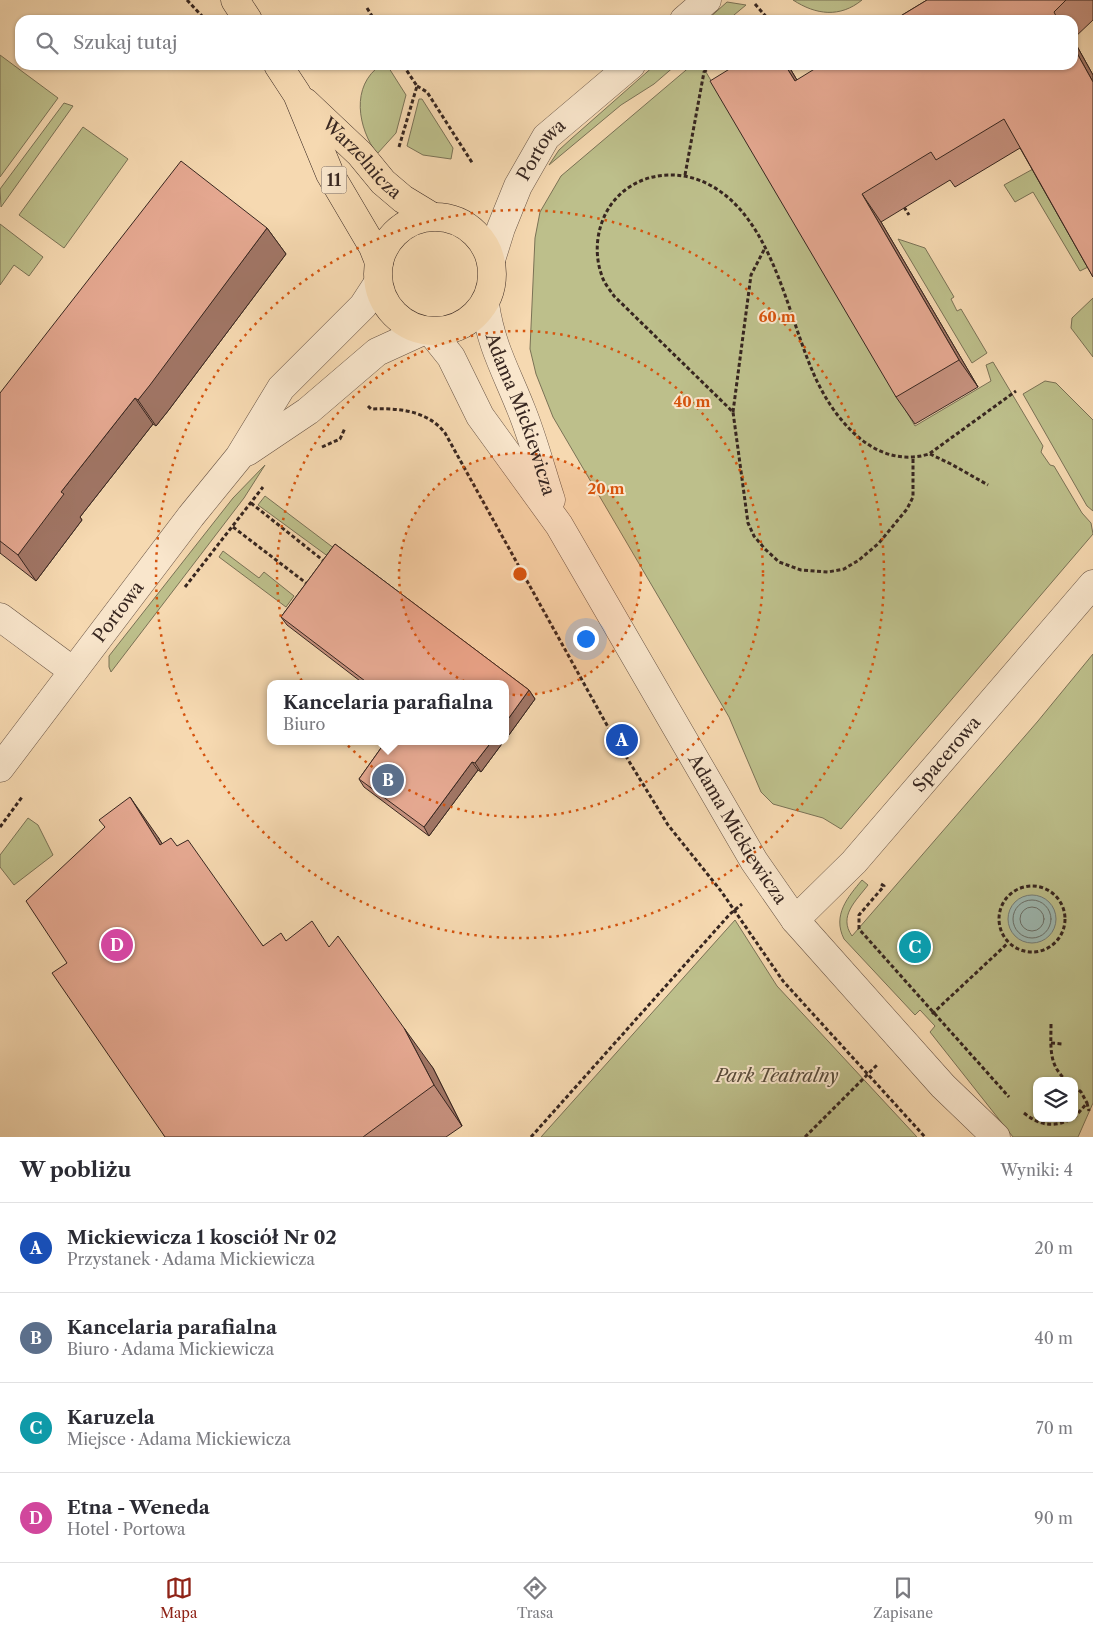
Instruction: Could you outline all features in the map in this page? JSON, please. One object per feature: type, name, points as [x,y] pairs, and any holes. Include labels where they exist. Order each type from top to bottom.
[{"type":"main road","points":[[234,0],[244,15]]},
{"type":"main road","name":"Warzelnicza","points":[[281,70],[297,94],[330,174],[373,247],[379,272]]},
{"type":"main road","name":"Warzelnicza","points":[[297,94],[360,154],[383,182],[403,199],[431,216]]},
{"type":"main road","points":[[379,272],[382,252],[394,234],[411,222],[431,216]]},
{"type":"main road","name":"11","points":[[379,272],[382,298],[391,311],[409,326],[427,331],[445,331],[470,320],[484,304],[491,288],[491,260],[483,242],[469,228],[452,219],[431,216]]},
{"type":"street","points":[[690,15],[707,0]]},
{"type":"street","name":"Portowa","points":[[491,260],[501,228],[518,186],[546,137],[625,70]]},
{"type":"street","name":"Portowa","points":[[0,768],[191,516],[239,457],[281,388],[363,306],[379,272]]},
{"type":"street","name":"Adama Mickiewicza","points":[[484,304],[488,331],[500,363],[521,408],[559,525]]},
{"type":"street","name":"Portowa","points":[[239,457],[308,411],[377,352],[427,331]]},
{"type":"street","name":"Adama Mickiewicza","points":[[427,331],[451,357],[480,416],[559,525],[754,861],[795,920],[959,1103],[996,1137]]},
{"type":"street","name":"Spacerowa","points":[[795,920],[854,862],[1093,584]]},
{"type":"street","points":[[0,617],[73,671]]},
{"type":"street","name":"Adama Mickiewicza","points":[[959,1103],[976,1137]]},
{"type":"path","points":[[187,0],[200,15]]},
{"type":"path","points":[[755,4],[763,15]]},
{"type":"path","points":[[367,8],[371,15]]},
{"type":"path","points":[[407,70],[418,86],[427,92],[473,164]]},
{"type":"path","points":[[684,175],[704,72],[706,70]]},
{"type":"path","points":[[397,153],[418,86]]},
{"type":"path","points":[[733,412],[614,296],[602,277],[598,256],[599,233],[605,211],[620,193],[639,181],[664,174],[684,175],[709,184],[725,194],[748,220],[778,274],[812,370],[836,414],[865,443],[900,458],[913,459],[929,454],[1016,391]]},
{"type":"path","points":[[904,207],[909,215]]},
{"type":"path","points":[[765,248],[751,275],[733,412],[748,523],[754,536],[765,550],[791,568],[828,572],[844,569],[859,560],[879,543],[908,509],[913,497],[913,459]]},
{"type":"path","points":[[364,400],[370,409],[403,410],[424,415],[439,425],[642,785],[668,825],[734,911],[783,981],[925,1137]]},
{"type":"path","points":[[314,450],[340,439],[346,428]]},
{"type":"path","points":[[929,454],[988,485]]},
{"type":"path","points":[[180,593],[269,480]]},
{"type":"path","points":[[251,503],[323,559],[325,563]]},
{"type":"path","points":[[233,527],[314,589]]},
{"type":"path","points":[[309,585],[315,578]]},
{"type":"path","points":[[879,882],[884,886],[859,915],[859,929],[1010,1098]]},
{"type":"path","points":[[1031,886],[1042,887],[1055,894],[1061,902],[1066,917],[1063,931],[1058,940],[1046,950],[1031,953],[1021,951],[1008,943],[1000,931],[999,922],[1001,907],[1009,895],[1017,889],[1031,886]]},
{"type":"path","points":[[531,1137],[744,902]]},
{"type":"path","points":[[933,1014],[1008,943]]},
{"type":"path","points":[[1051,1024],[1053,1066],[1063,1077]]},
{"type":"path","points":[[1051,1042],[1062,1044]]},
{"type":"path","points":[[805,1137],[878,1064]]},
{"type":"path","points":[[1078,1089],[1087,1103],[1089,1111]]},
{"type":"path","points":[[1078,1113],[1087,1103]]},
{"type":"path","points":[[1022,1112],[1033,1120]]},
{"type":"path","points":[[1036,1122],[1049,1125],[1066,1122]]},
{"type":"green space","points":[[793,0],[862,0],[845,10],[828,12],[810,9]]},
{"type":"green space","points":[[727,2],[746,5],[734,15],[713,15]]},
{"type":"green space","points":[[0,55],[15,66],[15,70],[20,70],[58,98],[0,177]]},
{"type":"green space","points":[[375,70],[390,70],[406,95],[396,133],[377,154],[365,132],[360,108],[361,96],[371,74]]},
{"type":"green space","points":[[649,70],[670,70],[654,84],[621,105],[549,165],[559,150]]},
{"type":"green space","points":[[686,70],[705,70],[915,426],[991,381],[986,365],[993,362],[1043,446],[1041,452],[1050,465],[1054,466],[1082,513],[1091,523],[1093,534],[841,829],[823,818],[773,804],[761,792],[729,717],[553,417],[536,374],[530,349],[535,238],[540,212],[561,176]]},
{"type":"green space","points":[[419,99],[422,99],[453,148],[451,159],[423,155],[407,146]]},
{"type":"green space","points":[[64,103],[73,106],[1,207],[0,189]]},
{"type":"green space","points":[[83,127],[128,159],[64,248],[19,215]]},
{"type":"green space","points":[[1033,169],[1088,267],[1080,271],[1033,192],[1015,202],[1004,185]]},
{"type":"green space","points":[[0,224],[43,257],[29,276],[14,265],[0,285]]},
{"type":"green space","points":[[898,239],[925,248],[954,297],[951,299],[957,311],[961,309],[987,353],[972,363]]},
{"type":"green space","points":[[1093,298],[1093,357],[1071,328],[1072,318]]},
{"type":"green space","points":[[1045,381],[1056,383],[1093,420],[1093,511],[1087,506],[1023,394]]},
{"type":"green space","points":[[265,465],[244,498],[111,672],[109,656],[233,498]]},
{"type":"green space","points":[[265,496],[339,552],[333,560],[258,505]]},
{"type":"green space","points":[[223,551],[259,578],[264,572],[294,596],[286,607],[219,557]]},
{"type":"green space","points":[[1093,654],[1093,1103],[1078,1137],[1013,1137],[930,1032],[935,1026],[920,1010],[915,1015],[844,939],[840,922],[843,907],[862,880],[868,885],[850,909],[848,915],[848,929],[852,936],[1038,721]]},
{"type":"green space","points":[[28,818],[38,825],[53,855],[14,885],[0,867],[0,855]]},
{"type":"green space","name":"Park Teatralny","points":[[735,920],[777,986],[917,1137],[541,1137]]},
{"type":"water","points":[[1032,895],[1041,897],[1049,902],[1054,910],[1056,919],[1054,928],[1049,936],[1041,941],[1032,943],[1023,941],[1015,936],[1010,928],[1008,919],[1010,910],[1015,902],[1023,897]]},
{"type":"building","points":[[927,0],[1066,0],[1054,12],[1056,15],[902,15]]},
{"type":"building","points":[[1078,55],[1093,82],[1093,277],[1004,119],[936,160],[931,152],[862,194],[959,360],[896,397],[710,81],[728,70],[788,70],[795,81],[813,70],[1078,70]]},
{"type":"building","points":[[181,161],[267,228],[150,385],[138,400],[135,398],[61,492],[64,494],[18,555],[0,541],[0,393]]},
{"type":"building","points":[[335,544],[529,690],[509,718],[509,680],[364,680],[281,617]]},
{"type":"building","points":[[383,745],[489,745],[475,763],[472,762],[424,827],[359,779]]},
{"type":"building","points":[[130,797],[160,845],[171,838],[177,846],[188,840],[263,946],[281,933],[286,941],[312,921],[329,947],[338,936],[404,1028],[434,1085],[363,1137],[165,1137],[52,973],[67,963],[26,901],[105,827],[99,820]]},
{"type":"place","name":"Mickiewicza 1 kosciół Nr 02","points":[[622,740]]},
{"type":"place","name":"Kancelaria parafialna","points":[[388,780]]},
{"type":"place","name":"Etna - Weneda","points":[[117,945]]},
{"type":"place","name":"Karuzela","points":[[915,947]]}]
